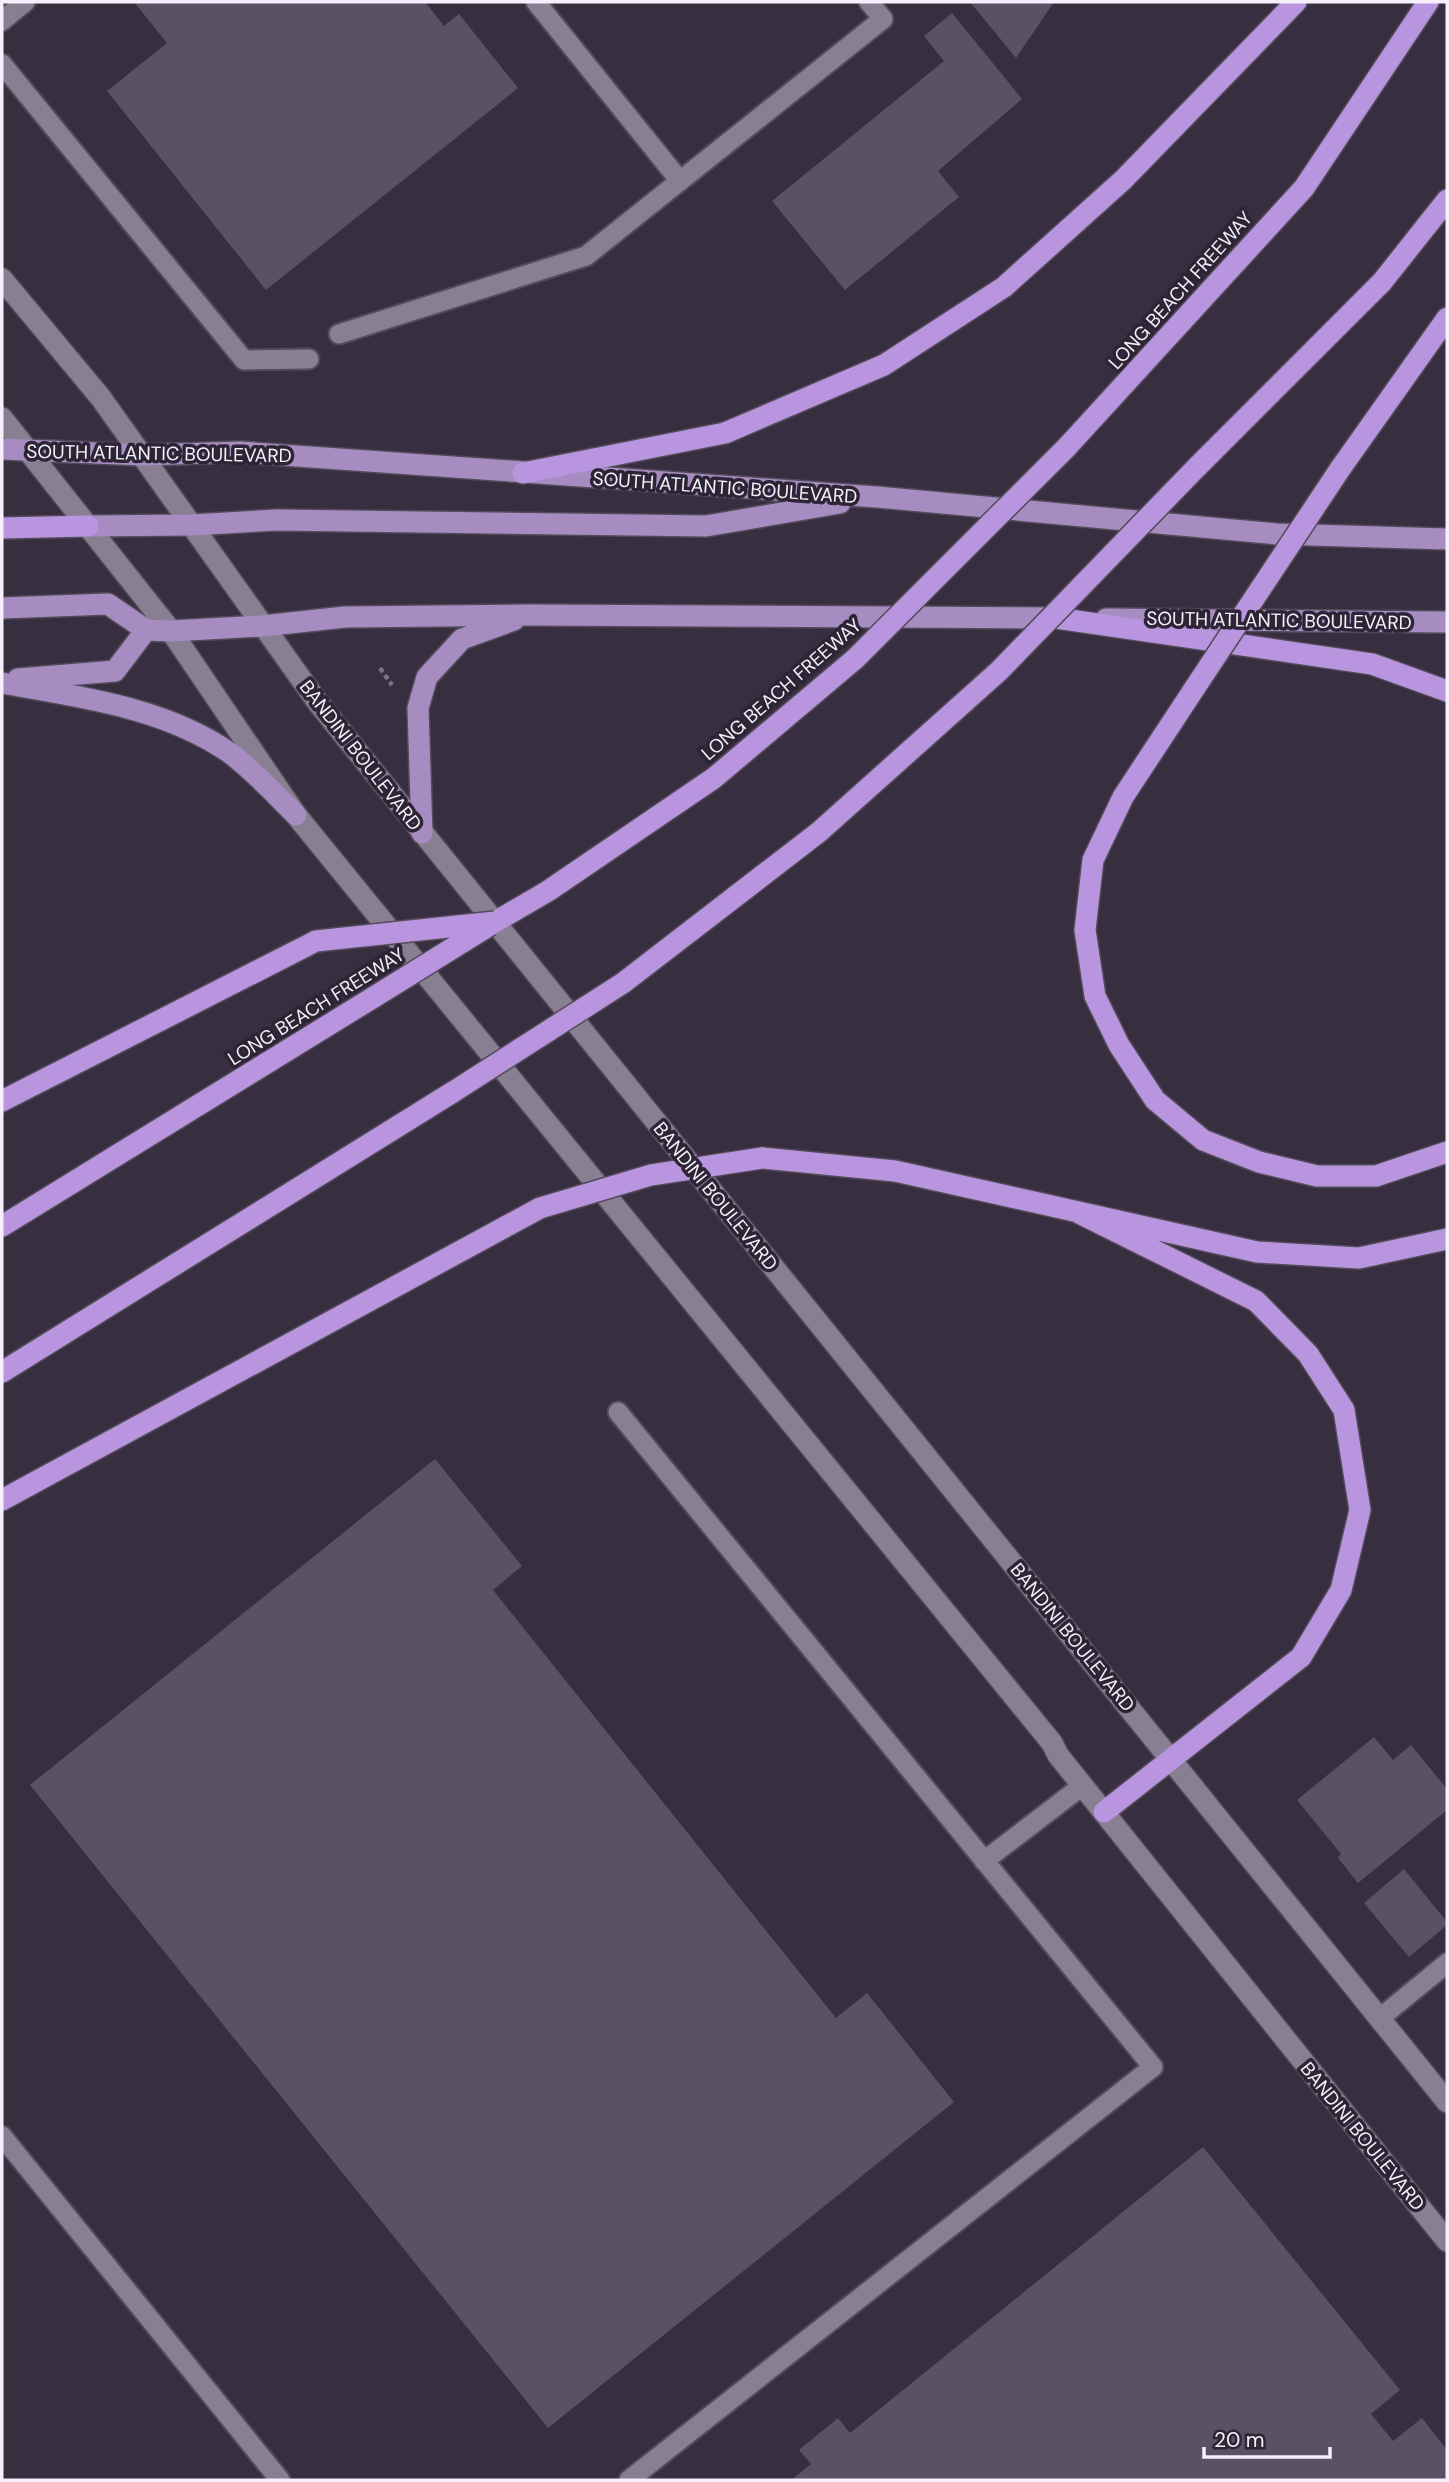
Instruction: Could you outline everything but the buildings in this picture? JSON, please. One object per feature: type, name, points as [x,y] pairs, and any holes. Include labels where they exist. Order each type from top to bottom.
[{"type":"highway","points":[[523,473],[725,433],[884,365],[1004,287],[1123,180],[1296,2]]},
{"type":"highway","name":"LONG BEACH FREEWAY","points":[[2,1226],[548,891],[713,778],[855,659],[1067,447],[1304,188],[1428,2]]},
{"type":"highway","points":[[2,1371],[453,1093],[622,983],[819,832],[999,671],[1382,282],[1447,200]]},
{"type":"highway","points":[[1447,318],[1340,469],[1123,797],[1093,860],[1085,930],[1095,996],[1119,1045],[1154,1100],[1203,1140],[1259,1162],[1317,1176],[1376,1176],[1447,1152]]},
{"type":"highway","points":[[2,528],[88,526]]},
{"type":"highway","points":[[1056,618],[1372,664],[1447,691]]},
{"type":"highway","points":[[2,1101],[316,942],[495,922]]},
{"type":"highway","points":[[2,1500],[540,1209],[651,1175],[762,1158],[895,1171],[1257,1252],[1359,1258],[1447,1239]]},
{"type":"highway","points":[[1079,1213],[1256,1301],[1308,1354],[1344,1410],[1360,1510],[1341,1590],[1301,1657],[1104,1812]]},
{"type":"main road","name":"BANDINI BOULEVARD","points":[[2,279],[102,398],[319,704],[1447,2102]]},
{"type":"main road","name":"BANDINI BOULEVARD","points":[[2,418],[171,631],[296,815],[1052,1743],[1082,1786],[1447,2241]]},
{"type":"main road","name":"SOUTH ATLANTIC BOULEVARD","points":[[2,449],[142,455],[241,452],[877,497],[1276,534],[1447,539]]},
{"type":"main road","points":[[88,526],[191,525],[277,520],[706,526],[877,497]]},
{"type":"main road","points":[[2,608],[108,604],[146,631],[115,671],[2,681]]},
{"type":"main road","name":"SOUTH ATLANTIC BOULEVARD","points":[[146,631],[262,626],[345,617],[529,615],[1447,622]]},
{"type":"main road","points":[[422,833],[418,708],[428,677],[462,639],[529,615]]},
{"type":"main road","points":[[2,681],[110,703],[157,718],[202,737],[252,771],[296,815]]},
{"type":"lane","points":[[2,21],[25,2]]},
{"type":"lane","points":[[536,2],[680,181]]},
{"type":"lane","points":[[340,334],[586,256],[883,19],[869,2]]},
{"type":"lane","points":[[2,64],[244,360],[309,359]]},
{"type":"lane","points":[[618,1412],[1153,2067],[629,2480]]},
{"type":"lane","points":[[984,1861],[1082,1786]]},
{"type":"lane","points":[[1380,2018],[1447,1963]]},
{"type":"lane","points":[[2,2136],[280,2480]]},
{"type":"path","points":[[380,668],[393,685]]}]
